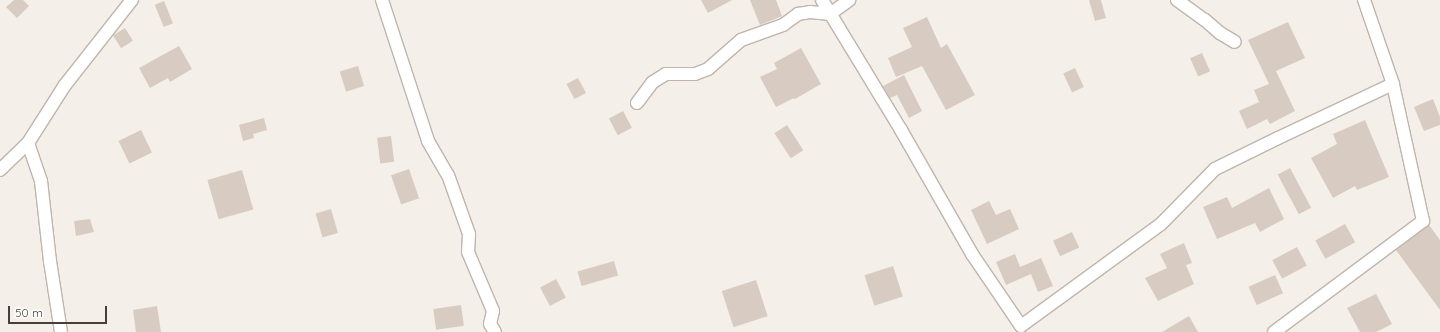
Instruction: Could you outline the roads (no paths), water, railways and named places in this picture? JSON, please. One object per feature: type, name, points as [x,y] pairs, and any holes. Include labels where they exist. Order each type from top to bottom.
[{"type":"street","points":[[0,170],[28,143],[65,85],[132,0]]},
{"type":"street","points":[[382,0],[428,141],[448,175],[469,234],[468,252],[493,311],[490,324],[495,332]]},
{"type":"street","points":[[822,0],[901,130],[972,254],[1020,329],[1161,224],[1216,169],[1393,84]]},
{"type":"street","points":[[638,103],[654,82],[666,74],[695,74],[708,69],[741,40],[783,26],[798,14],[810,12],[830,14],[849,0]]},
{"type":"street","points":[[1177,0],[1220,33],[1235,42]]},
{"type":"street","points":[[1274,332],[1423,222],[1393,84],[1364,0]]},
{"type":"street","points":[[28,143],[41,181],[50,261],[61,332]]}]
